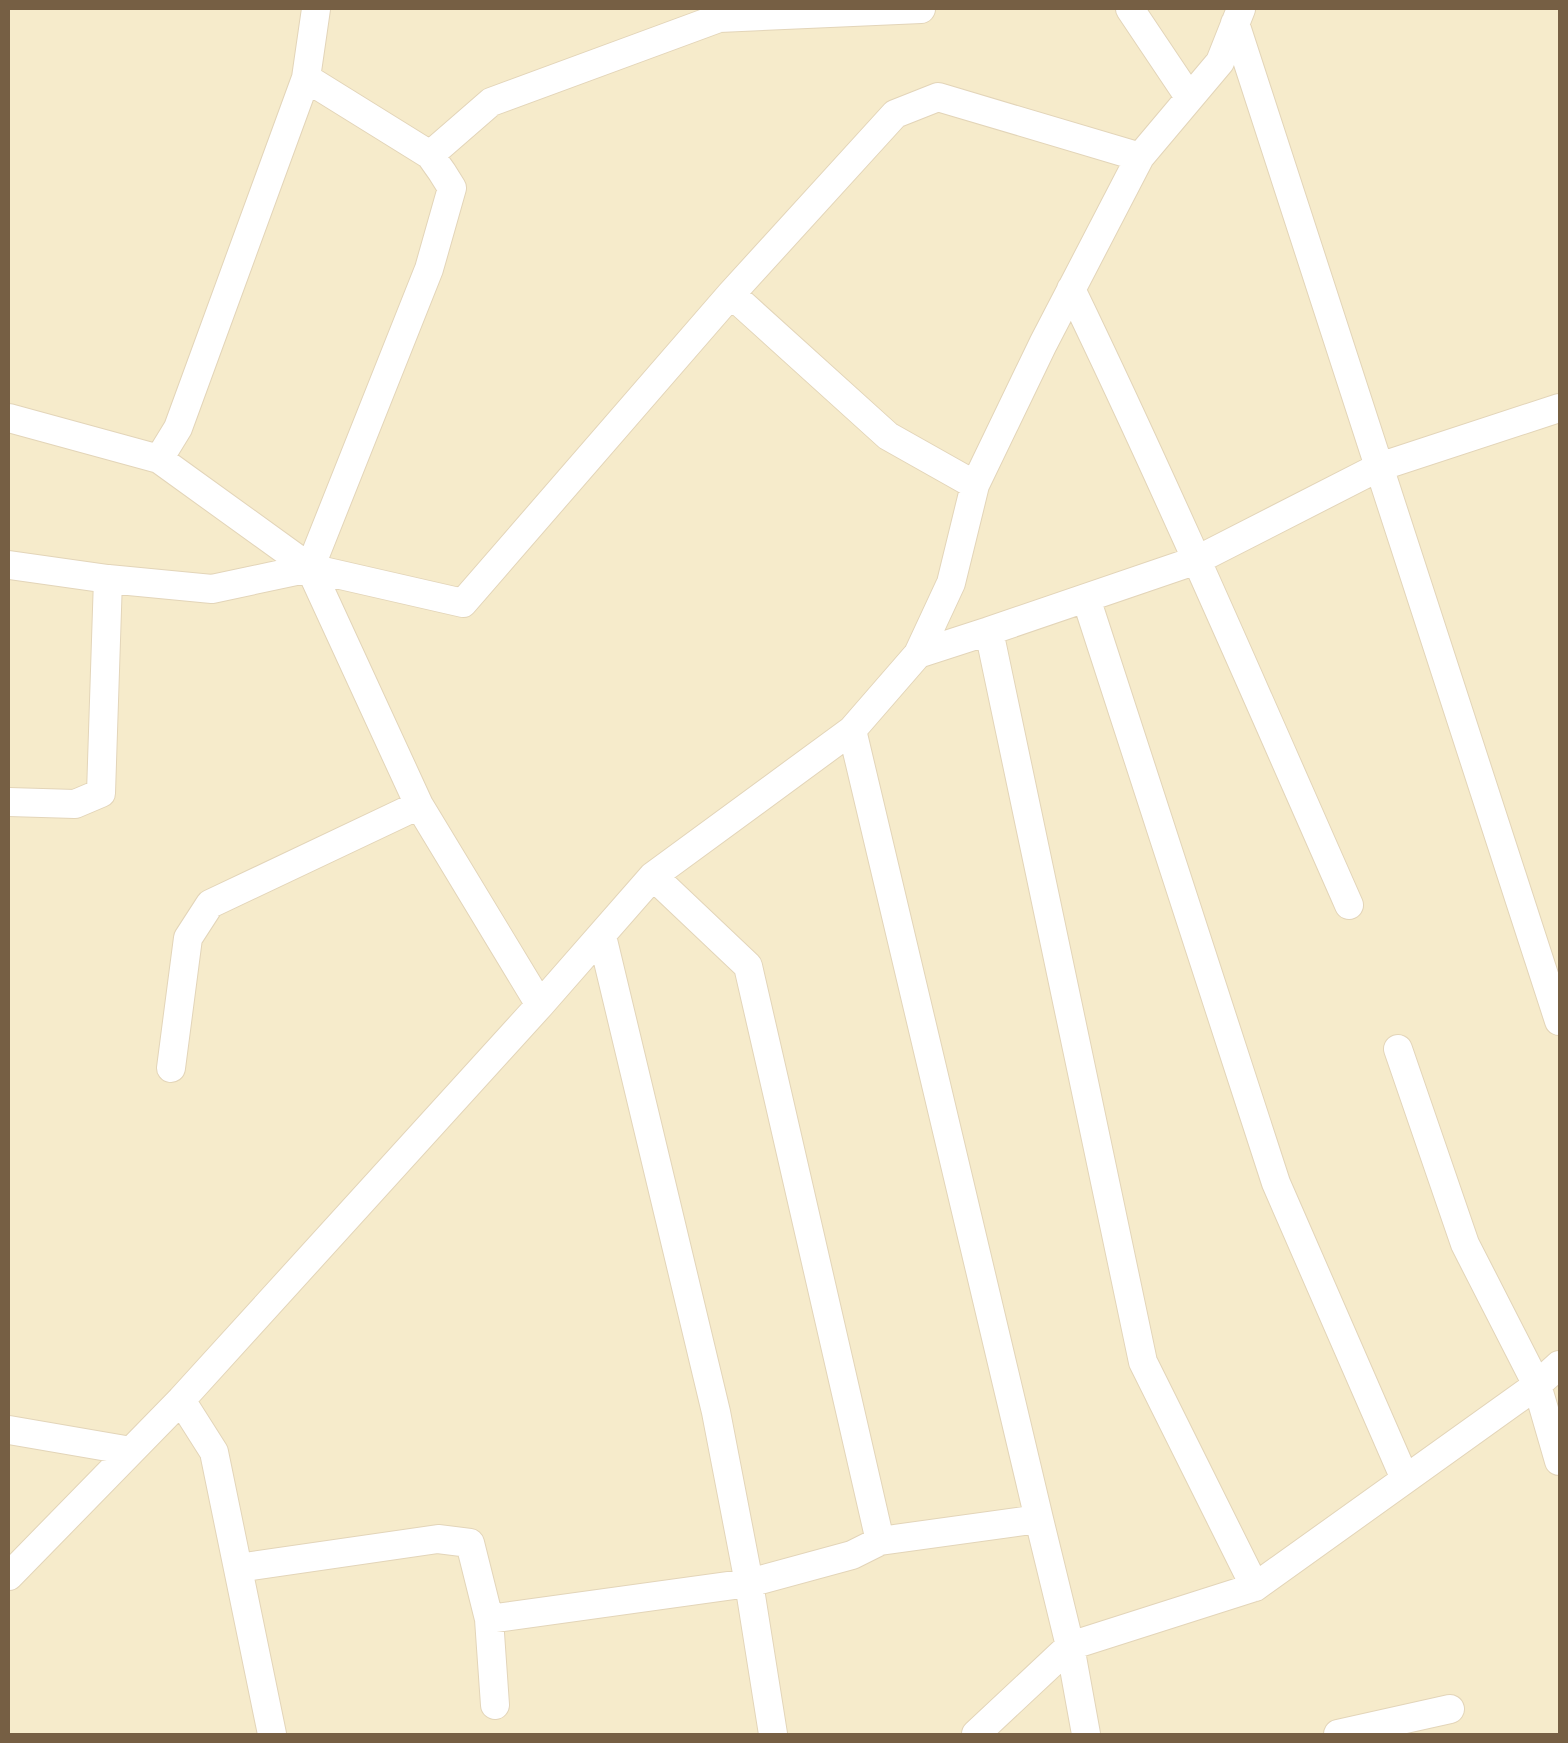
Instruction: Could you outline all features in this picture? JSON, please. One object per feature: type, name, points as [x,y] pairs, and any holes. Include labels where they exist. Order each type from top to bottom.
[{"type":"street","points":[[159,459],[178,428],[306,78],[316,9]]},
{"type":"street","points":[[430,155],[491,102],[719,18],[921,9]]},
{"type":"street","points":[[1130,9],[1189,98]]},
{"type":"street","points":[[9,1576],[181,1400],[540,1005],[653,876],[852,730],[918,654],[951,583],[976,485],[1043,344],[1140,157],[1220,62],[1238,16]]},
{"type":"street","points":[[1238,16],[1379,466],[1559,1021]]},
{"type":"street","points":[[306,78],[430,155],[452,188],[429,270],[310,568],[419,805],[540,1005]]},
{"type":"street","points":[[9,418],[159,459],[310,568],[463,603],[731,294],[895,114],[938,97],[1140,157]]},
{"type":"street","points":[[1071,289],[1123,397],[1197,560],[1349,905]]},
{"type":"street","points":[[731,294],[888,436],[976,485]]},
{"type":"street","points":[[918,654],[1197,560],[1379,466],[1559,408]]},
{"type":"street","points":[[9,565],[108,579],[212,589],[310,568]]},
{"type":"street","points":[[9,802],[76,804],[101,793],[108,579]]},
{"type":"street","points":[[1086,598],[1276,1183],[1405,1479]]},
{"type":"street","points":[[989,631],[1143,1362],[1255,1587]]},
{"type":"street","points":[[852,730],[1070,1646],[1086,1734]]},
{"type":"street","points":[[171,1068],[188,938],[210,904],[419,805]]},
{"type":"street","points":[[653,876],[748,966],[880,1541]]},
{"type":"street","points":[[602,936],[716,1412],[750,1583],[773,1734]]},
{"type":"street","points":[[1398,1049],[1465,1244],[1536,1385],[1559,1461]]},
{"type":"street","points":[[976,1734],[1070,1646],[1255,1587],[1536,1385],[1559,1365]]},
{"type":"street","points":[[181,1400],[214,1452],[272,1734]]},
{"type":"street","points":[[9,1430],[131,1451]]},
{"type":"street","points":[[489,1619],[750,1583],[852,1555],[880,1541],[1039,1520]]},
{"type":"street","points":[[238,1568],[438,1539],[470,1543],[489,1619],[495,1704]]},
{"type":"street","points":[[1338,1734],[1450,1709]]},
{"type":"shaded area","points":[[9,9],[1559,9],[1559,1734],[9,1734]]}]
